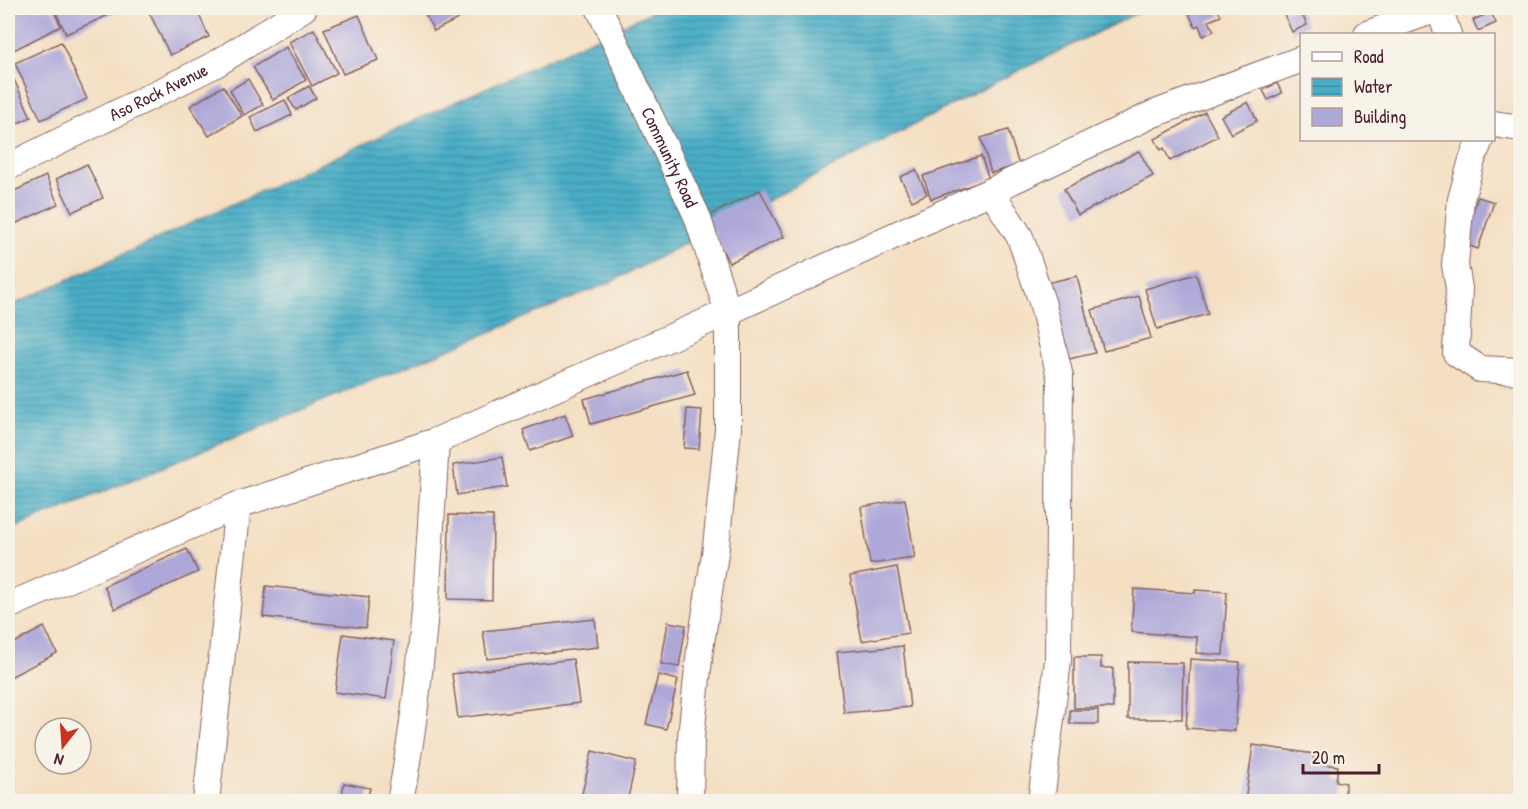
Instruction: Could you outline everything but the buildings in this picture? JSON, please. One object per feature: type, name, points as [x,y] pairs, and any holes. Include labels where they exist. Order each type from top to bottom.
[{"type":"street","name":"Aso Rock Avenue","points":[[8,167],[216,64],[304,8]]},
{"type":"street","name":"Community Road","points":[[599,8],[697,216],[728,312],[728,429],[716,547],[700,649],[691,737],[690,801]]},
{"type":"street","points":[[1370,33],[1440,8],[1448,33]]},
{"type":"street","points":[[8,606],[238,505],[436,441],[728,312],[1153,114],[1300,60]]},
{"type":"street","points":[[1495,124],[1521,128]]},
{"type":"street","points":[[1480,141],[1461,199],[1455,265],[1459,288],[1456,353],[1480,369],[1521,371]]},
{"type":"street","points":[[991,191],[1020,237],[1043,305],[1060,377],[1058,660],[1041,801]]},
{"type":"street","points":[[400,801],[407,767],[424,640],[436,441]]},
{"type":"street","points":[[206,801],[238,505]]},
{"type":"water","points":[[660,8],[1147,8],[1002,79],[611,282],[8,531],[8,307]]}]
